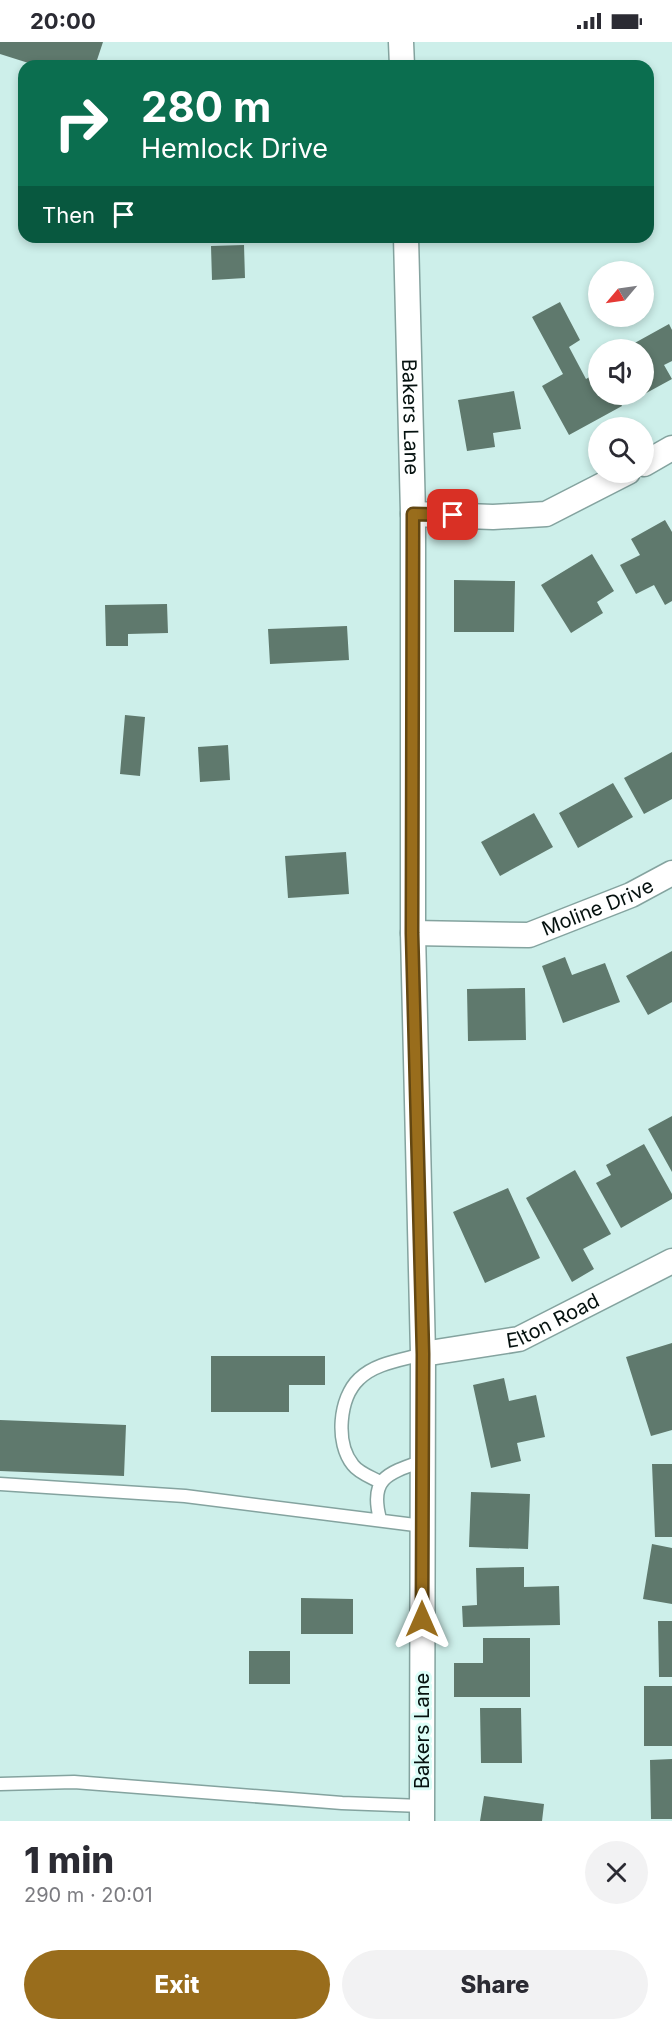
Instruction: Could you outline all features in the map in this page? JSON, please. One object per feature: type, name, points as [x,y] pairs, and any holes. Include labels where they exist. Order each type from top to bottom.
[{"type":"street","points":[[401,42],[402,60]]},
{"type":"street","name":"Bakers Lane","points":[[406,243],[413,514],[412,933],[423,1354],[422,1814]]},
{"type":"street","points":[[654,458],[672,447]]},
{"type":"street","points":[[413,514],[493,517],[546,514],[607,483]]},
{"type":"street","name":"Moline Drive","points":[[412,933],[529,935],[631,895],[672,873]]},
{"type":"street","name":"Elton Road","points":[[423,1354],[519,1339],[672,1261]]},
{"type":"lane","points":[[380,1482],[352,1464],[344,1448],[342,1418],[348,1392],[360,1377],[378,1367],[423,1354]]},
{"type":"lane","points":[[380,1519],[375,1501],[380,1482],[394,1471],[423,1461]]},
{"type":"lane","points":[[0,1484],[124,1490],[380,1519],[423,1526]]},
{"type":"lane","points":[[0,1784],[74,1782],[342,1803],[422,1814]]},
{"type":"building","points":[[0,42],[103,42],[97,60],[19,60],[0,54]]},
{"type":"building","points":[[244,245],[245,278],[212,280],[211,246]]},
{"type":"building","points":[[560,302],[580,340],[569,347],[586,379],[588,378],[588,405],[622,406],[602,417],[588,417],[588,425],[569,435],[542,386],[563,374],[532,317]]},
{"type":"building","points":[[669,324],[672,330],[672,361],[664,365],[672,379],[654,389],[654,339],[642,339]]},
{"type":"building","points":[[514,391],[521,429],[493,433],[495,447],[467,451],[458,400]]},
{"type":"building","points":[[665,520],[672,532],[672,601],[665,605],[654,585],[636,594],[620,565],[640,555],[631,539]]},
{"type":"building","points":[[592,554],[614,591],[597,602],[603,613],[571,633],[541,585]]},
{"type":"building","points":[[454,580],[515,581],[514,632],[454,632]]},
{"type":"building","points":[[167,604],[168,633],[128,634],[128,646],[106,646],[105,605]]},
{"type":"building","points":[[347,626],[349,660],[270,664],[268,629]]},
{"type":"building","points":[[125,715],[145,717],[140,776],[120,774]]},
{"type":"building","points":[[228,745],[230,780],[200,782],[198,747]]},
{"type":"building","points":[[672,752],[672,799],[644,814],[624,778]]},
{"type":"building","points":[[613,783],[633,817],[578,848],[559,813]]},
{"type":"building","points":[[534,813],[553,847],[500,876],[481,842]]},
{"type":"building","points":[[346,852],[349,894],[288,898],[285,856]]},
{"type":"building","points":[[672,951],[672,1002],[648,1015],[626,976]]},
{"type":"building","points":[[565,957],[572,975],[605,963],[620,1002],[563,1023],[542,966]]},
{"type":"building","points":[[525,988],[526,1040],[468,1041],[467,989]]},
{"type":"building","points":[[672,1116],[672,1172],[648,1129]]},
{"type":"building","points":[[644,1144],[672,1194],[672,1199],[621,1228],[596,1183],[611,1175],[606,1165]]},
{"type":"building","points":[[575,1170],[611,1234],[583,1249],[594,1269],[572,1282],[526,1198]]},
{"type":"building","points":[[508,1188],[540,1258],[485,1283],[453,1212]]},
{"type":"building","points":[[672,1343],[672,1430],[651,1436],[626,1357]]},
{"type":"building","points":[[211,1356],[325,1356],[325,1385],[289,1385],[289,1412],[211,1412]]},
{"type":"building","points":[[504,1378],[509,1401],[536,1395],[545,1437],[517,1443],[521,1461],[491,1468],[473,1385]]},
{"type":"building","points":[[0,1420],[126,1425],[124,1476],[0,1471]]},
{"type":"building","points":[[652,1464],[672,1464],[672,1537],[655,1537]]},
{"type":"building","points":[[471,1492],[530,1494],[528,1549],[469,1547]]},
{"type":"building","points":[[652,1544],[672,1548],[672,1604],[643,1599]]},
{"type":"building","points":[[524,1567],[524,1587],[559,1586],[560,1625],[463,1627],[462,1606],[477,1605],[476,1568]]},
{"type":"building","points":[[301,1598],[353,1599],[353,1634],[301,1634]]},
{"type":"building","points":[[658,1621],[672,1621],[672,1677],[659,1677]]},
{"type":"building","points":[[483,1638],[530,1638],[530,1697],[454,1697],[454,1663],[483,1663]]},
{"type":"building","points":[[249,1651],[290,1651],[290,1684],[249,1684]]},
{"type":"building","points":[[644,1686],[672,1686],[672,1746],[644,1746]]},
{"type":"building","points":[[480,1708],[521,1708],[522,1763],[481,1763]]},
{"type":"building","points":[[672,1759],[672,1819],[651,1819],[650,1760]]},
{"type":"building","points":[[484,1796],[544,1804],[542,1821],[480,1821]]},
{"type":"route","points":[[422,1619],[423,1354],[412,933],[413,514],[453,515]]}]
